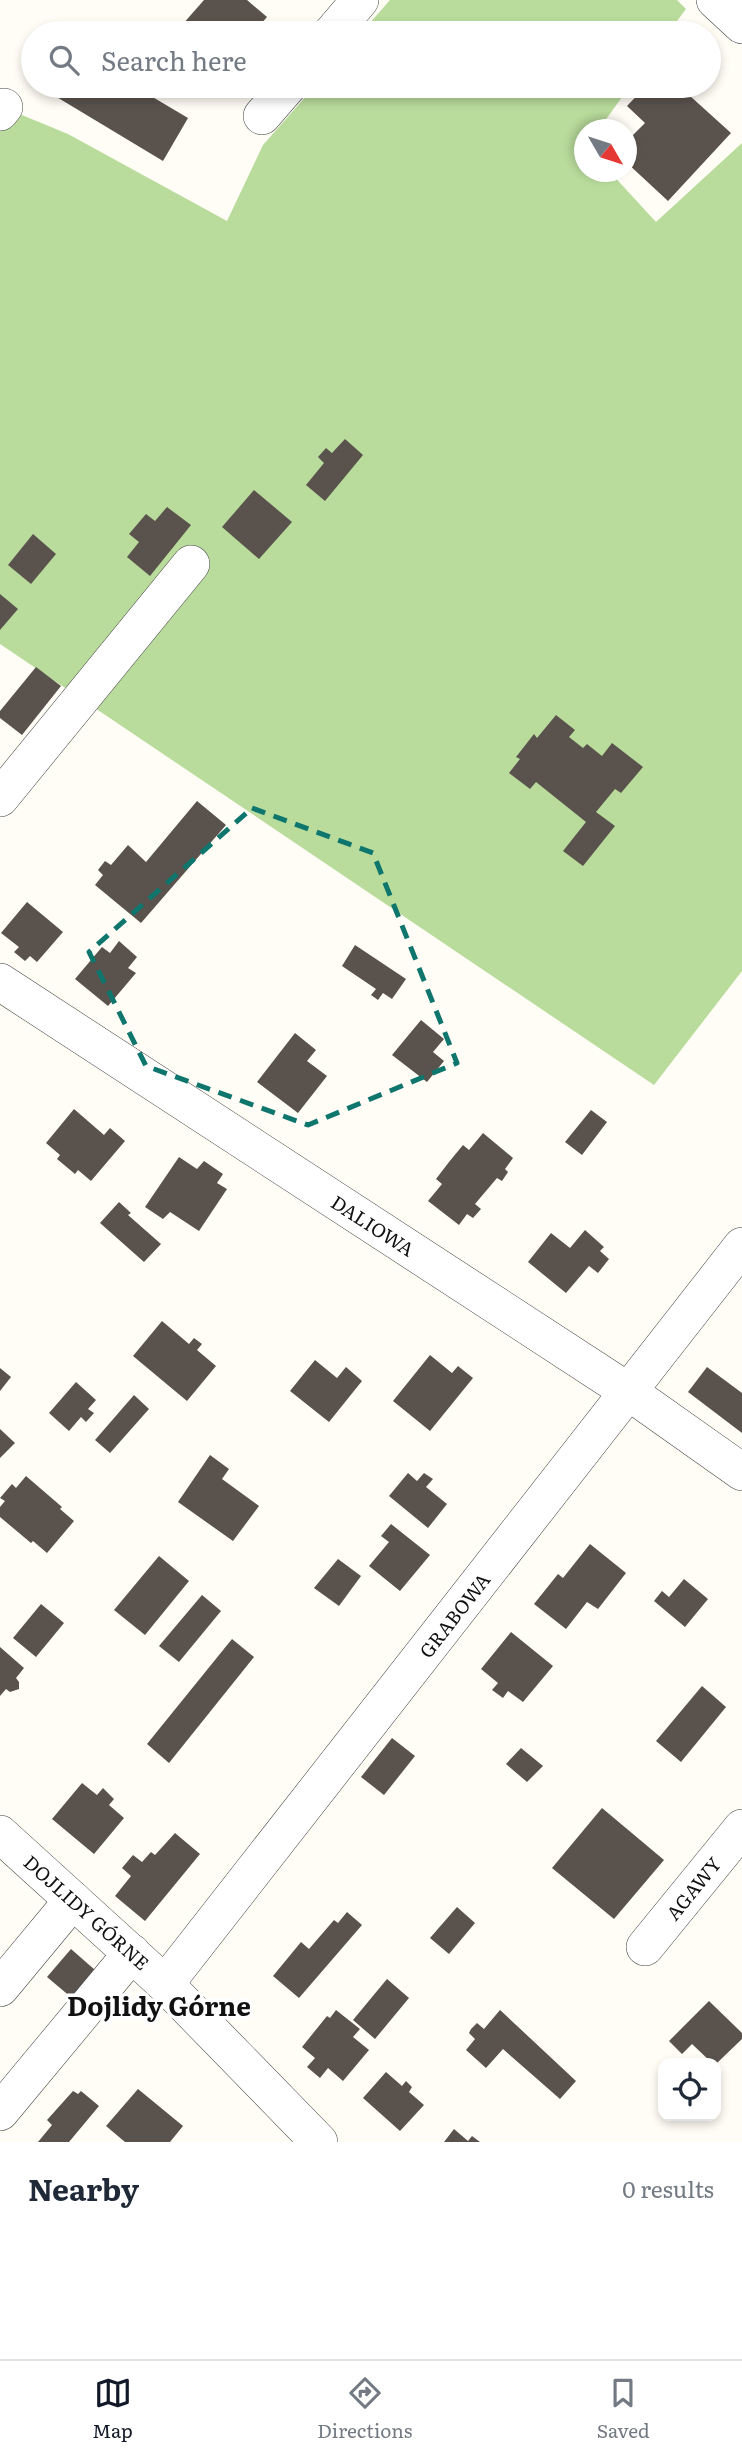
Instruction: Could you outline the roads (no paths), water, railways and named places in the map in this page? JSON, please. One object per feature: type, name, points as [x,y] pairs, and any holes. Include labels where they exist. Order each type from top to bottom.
[{"type":"street","points":[[342,21],[360,0]]},
{"type":"street","points":[[715,0],[742,25]]},
{"type":"street","points":[[262,116],[278,98]]},
{"type":"street","points":[[0,799],[191,564]]},
{"type":"street","name":"DALIOWA","points":[[0,982],[629,1392],[742,1472]]},
{"type":"street","name":"GRABOWA","points":[[165,1984],[742,1246]]},
{"type":"street","name":"AGAWY","points":[[645,1947],[742,1828]]},
{"type":"street","name":"DOJLIDY GÓRNE","points":[[0,1834],[165,1984],[319,2142]]},
{"type":"street","points":[[0,1988],[73,1900]]},
{"type":"street","points":[[0,2112],[132,1953]]},
{"type":"district","name":"Dojlidy Górne","points":[[159,2004]]}]
